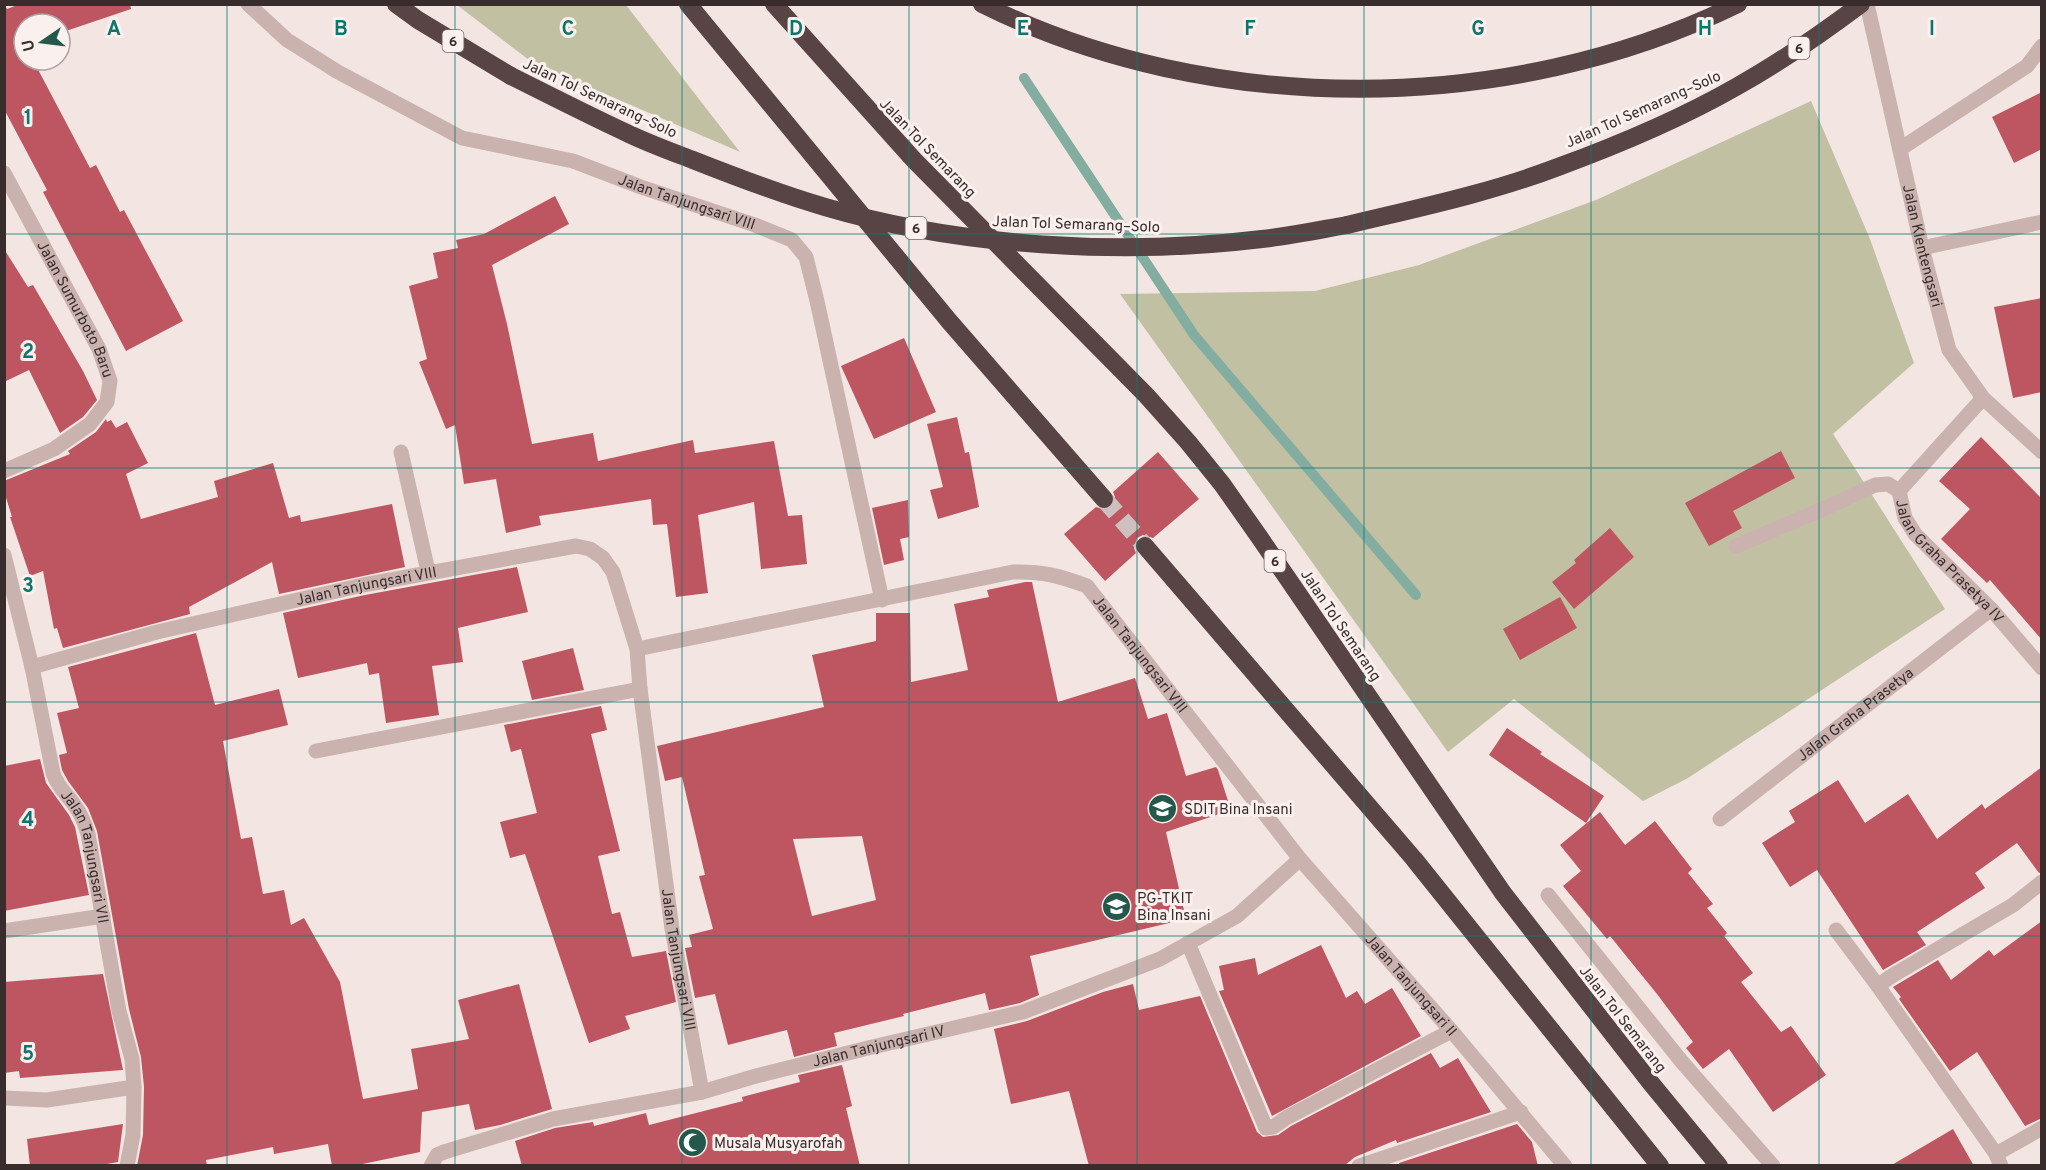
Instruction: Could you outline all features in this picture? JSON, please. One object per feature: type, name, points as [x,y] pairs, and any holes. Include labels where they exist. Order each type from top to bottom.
[{"type":"highway","name":"Jalan Tol Semarang–Solo","points":[[396,4],[418,20],[511,76],[631,135],[740,179],[826,208],[898,225],[976,237],[1120,247],[1189,245],[1263,239],[1347,225],[1452,200],[1556,168],[1647,131],[1736,88],[1822,34],[1861,4]]},
{"type":"highway","name":"6","points":[[688,4],[949,321],[1104,499]]},
{"type":"highway","name":"Jalan Tol Semarang","points":[[774,4],[914,160],[1146,395],[1188,442],[1222,484],[1260,538],[1503,893],[1650,1082],[1719,1166]]},
{"type":"highway","points":[[982,4],[1056,36],[1138,62],[1224,80],[1326,87],[1430,87],[1502,78],[1574,64],[1642,43],[1738,4]]},
{"type":"highway","points":[[1145,546],[1414,859],[1660,1166]]},
{"type":"street","name":"Jalan Tanjungsari VIII","points":[[249,4],[287,40],[317,59],[462,138],[573,161],[641,188],[755,225],[792,240],[806,257],[818,301],[882,600]]},
{"type":"street","name":"Jalan Klentengsari","points":[[1867,4],[1922,248],[1949,350],[1983,398],[2042,452]]},
{"type":"street","points":[[1900,149],[2026,66],[2042,46]]},
{"type":"street","name":"Jalan Sumurboto Baru","points":[[4,173],[99,349],[110,381],[107,402],[90,424],[54,449],[4,471]]},
{"type":"street","points":[[1922,248],[2042,222]]},
{"type":"street","name":"Jalan Graha Prasetya IV","points":[[1983,398],[1899,491],[1905,518],[1915,534],[1991,609],[2042,668]]},
{"type":"street","points":[[401,452],[428,571]]},
{"type":"street","points":[[1736,546],[1830,507],[1875,485],[1893,485],[1899,491]]},
{"type":"street","name":"Jalan Tanjungsari VIII","points":[[32,666],[157,632],[428,571],[576,546],[590,549],[603,558],[613,572],[637,649],[640,689],[672,929],[702,1092]]},
{"type":"street","name":"Jalan Tanjungsari VII","points":[[4,555],[32,666],[53,773],[57,784],[83,819],[119,1011],[132,1059],[133,1136],[127,1166]]},
{"type":"street","name":"Jalan Tanjungsari VIII","points":[[637,649],[1013,572],[1032,571],[1056,574],[1087,586],[1300,859]]},
{"type":"street","name":"Jalan Graha Prasetya","points":[[1720,819],[1991,609]]},
{"type":"street","points":[[316,751],[640,689]]},
{"type":"street","name":"Jalan Tanjungsari IV","points":[[431,1166],[437,1155],[444,1152],[553,1119],[702,1092],[857,1050],[1023,1012],[1160,958],[1237,916],[1300,859]]},
{"type":"street","name":"Jalan Tanjungsari II","points":[[1300,859],[1451,1030],[1565,1166]]},
{"type":"street","points":[[1884,981],[2013,905],[2042,882]]},
{"type":"street","points":[[1548,895],[1682,1062],[1773,1166]]},
{"type":"street","points":[[4,931],[103,916]]},
{"type":"street","points":[[1836,930],[1884,981],[1998,1160],[2042,1128]]},
{"type":"street","points":[[1188,943],[1266,1128],[1273,1127],[1451,1030]]},
{"type":"street","points":[[4,1098],[47,1100],[134,1087]]},
{"type":"street","points":[[1359,1166],[1521,1112]]},
{"type":"green space","points":[[457,5],[626,5],[740,152],[533,63]]},
{"type":"green space","points":[[1811,101],[1870,239],[1914,363],[1833,434],[1945,609],[1688,778],[1643,801],[1514,699],[1448,752],[1120,294],[1315,291],[1419,265],[1596,200]]},
{"type":"building","points":[[4,4],[7,9],[20,4],[130,4],[131,9],[72,29],[72,12],[12,12],[12,72],[39,72],[90,168],[96,165],[120,212],[124,210],[183,321],[126,351],[43,192],[47,190],[4,109]]},
{"type":"building","points":[[2042,92],[2042,149],[2014,163],[1992,117]]},
{"type":"building","points":[[555,196],[569,224],[492,265],[532,444],[593,433],[598,461],[693,440],[695,453],[774,441],[788,516],[802,515],[807,564],[761,569],[754,502],[698,515],[708,593],[676,597],[667,524],[653,525],[651,499],[539,516],[541,525],[506,533],[496,479],[464,484],[455,425],[446,429],[419,362],[427,359],[409,286],[438,278],[433,253],[458,248],[456,240],[484,234]]},
{"type":"building","points":[[4,249],[28,287],[33,285],[83,371],[97,400],[83,417],[60,433],[29,370],[4,382]]},
{"type":"building","points":[[2042,298],[2042,392],[2013,398],[1994,307]]},
{"type":"building","points":[[904,338],[936,412],[874,439],[841,366]]},
{"type":"building","points":[[957,417],[965,453],[969,452],[979,507],[938,519],[930,490],[943,487],[927,424]]},
{"type":"building","points":[[106,419],[107,422],[111,420],[116,428],[127,422],[148,463],[126,474],[141,519],[218,497],[214,481],[273,463],[289,518],[300,515],[301,522],[392,504],[405,567],[279,594],[272,562],[189,607],[190,614],[63,648],[57,628],[54,629],[43,571],[30,576],[10,517],[12,517],[4,491],[4,481],[70,454],[68,451],[96,432]]},
{"type":"building","points":[[1981,437],[2042,499],[2042,640],[1990,580],[1987,583],[1941,539],[1970,509],[1939,481]]},
{"type":"building","points":[[1781,451],[1795,478],[1733,511],[1742,528],[1709,546],[1685,503]]},
{"type":"building","points":[[1158,452],[1199,499],[1153,538],[1143,535],[1137,538],[1134,548],[1136,553],[1105,581],[1064,534],[1096,507],[1106,510],[1112,507],[1115,497],[1113,492]]},
{"type":"building","points":[[908,500],[909,537],[900,539],[904,560],[884,565],[872,508]]},
{"type":"building","points":[[1610,528],[1634,557],[1574,609],[1552,582],[1576,563],[1574,560]]},
{"type":"building","points":[[517,567],[528,612],[458,628],[463,662],[432,666],[439,715],[386,723],[379,673],[369,675],[367,663],[298,678],[283,613],[365,595]]},
{"type":"building","points":[[1032,582],[1058,702],[1135,678],[1148,719],[1167,713],[1186,776],[1216,767],[1218,770],[1231,810],[1166,832],[1186,919],[1030,956],[1039,995],[1020,1003],[989,1010],[985,993],[834,1033],[837,1046],[794,1057],[787,1030],[728,1045],[715,994],[695,998],[685,948],[692,947],[689,935],[713,929],[699,876],[705,875],[682,777],[665,781],[657,746],[824,707],[812,655],[876,641],[876,613],[910,613],[911,682],[968,670],[954,604],[989,597],[987,590]],"holes":[[[862,836],[876,900],[812,916],[793,839]]]},
{"type":"building","points":[[1560,597],[1577,628],[1520,660],[1503,629]]},
{"type":"building","points":[[196,633],[215,705],[279,689],[288,725],[223,741],[241,839],[252,837],[263,894],[284,890],[291,925],[304,918],[340,982],[363,1099],[418,1089],[411,1049],[469,1039],[458,1000],[519,984],[552,1109],[475,1130],[469,1104],[422,1112],[420,1152],[353,1166],[332,1166],[328,1144],[274,1154],[273,1147],[206,1160],[207,1166],[137,1166],[143,1135],[144,1087],[141,1057],[129,1009],[97,831],[88,808],[62,770],[59,755],[67,753],[57,713],[79,708],[68,667]]},
{"type":"building","points":[[573,648],[584,690],[532,700],[522,661]]},
{"type":"building","points":[[601,706],[607,730],[591,734],[620,851],[598,856],[612,914],[620,912],[632,957],[666,951],[676,1002],[625,1016],[630,1029],[589,1043],[525,854],[510,858],[500,822],[537,813],[521,749],[511,752],[504,725]]},
{"type":"building","points":[[1507,728],[1542,752],[1540,754],[1604,796],[1586,823],[1489,755]]},
{"type":"building","points":[[40,759],[46,783],[75,827],[89,895],[4,911],[4,766]]},
{"type":"building","points":[[2042,767],[2042,872],[2039,873],[2017,843],[1975,873],[1985,888],[1917,932],[1926,945],[1883,970],[1817,870],[1790,887],[1762,843],[1795,822],[1789,811],[1838,780],[1865,823],[1908,794],[1937,839],[1982,804],[1985,809]]},
{"type":"building","points":[[1600,812],[1625,845],[1655,821],[1692,869],[1688,873],[1713,904],[1707,908],[1727,933],[1724,936],[1753,973],[1741,982],[1781,1032],[1791,1026],[1826,1075],[1773,1112],[1729,1049],[1703,1069],[1686,1048],[1693,1042],[1657,994],[1610,936],[1607,939],[1563,886],[1581,871],[1560,845]]},
{"type":"building","points":[[2042,921],[2042,1118],[2025,1126],[1977,1052],[1950,1071],[1893,987],[1938,960],[1951,980],[1989,950],[1994,956]]},
{"type":"building","points":[[1321,945],[1346,998],[1357,991],[1365,1004],[1392,988],[1421,1036],[1272,1116],[1219,991],[1224,990],[1219,966],[1255,958],[1258,975]]},
{"type":"building","points":[[103,974],[123,1070],[20,1078],[19,1071],[4,1073],[4,982]]},
{"type":"building","points":[[1133,984],[1139,1010],[1200,996],[1257,1132],[1263,1137],[1278,1135],[1431,1053],[1440,1068],[1458,1058],[1491,1112],[1397,1143],[1396,1140],[1355,1157],[1344,1166],[1089,1166],[1069,1091],[1011,1104],[994,1029],[1027,1021],[1103,992]]},
{"type":"building","points":[[842,1065],[852,1106],[846,1108],[860,1166],[522,1166],[515,1141],[555,1128],[593,1122],[594,1126],[646,1113],[649,1125],[743,1101],[742,1097],[800,1082],[798,1075]]},
{"type":"building","points":[[123,1124],[118,1162],[96,1166],[30,1166],[27,1139]]},
{"type":"building","points":[[1517,1124],[1532,1142],[1538,1166],[1400,1166],[1399,1163]]},
{"type":"building","points":[[1953,1129],[1974,1166],[1890,1166]]},
{"type":"waterway","points":[[1024,78],[1194,335],[1416,595]]},
{"type":"tunnel","points":[[1104,499],[1145,546]]},
{"type":"place","name":"SDIT Bina Insani","points":[[1163,809]]},
{"type":"place","name":"PG-TKIT Bina Insani","points":[[1116,907]]},
{"type":"place","name":"Musala Musyarofah","points":[[693,1143]]}]
